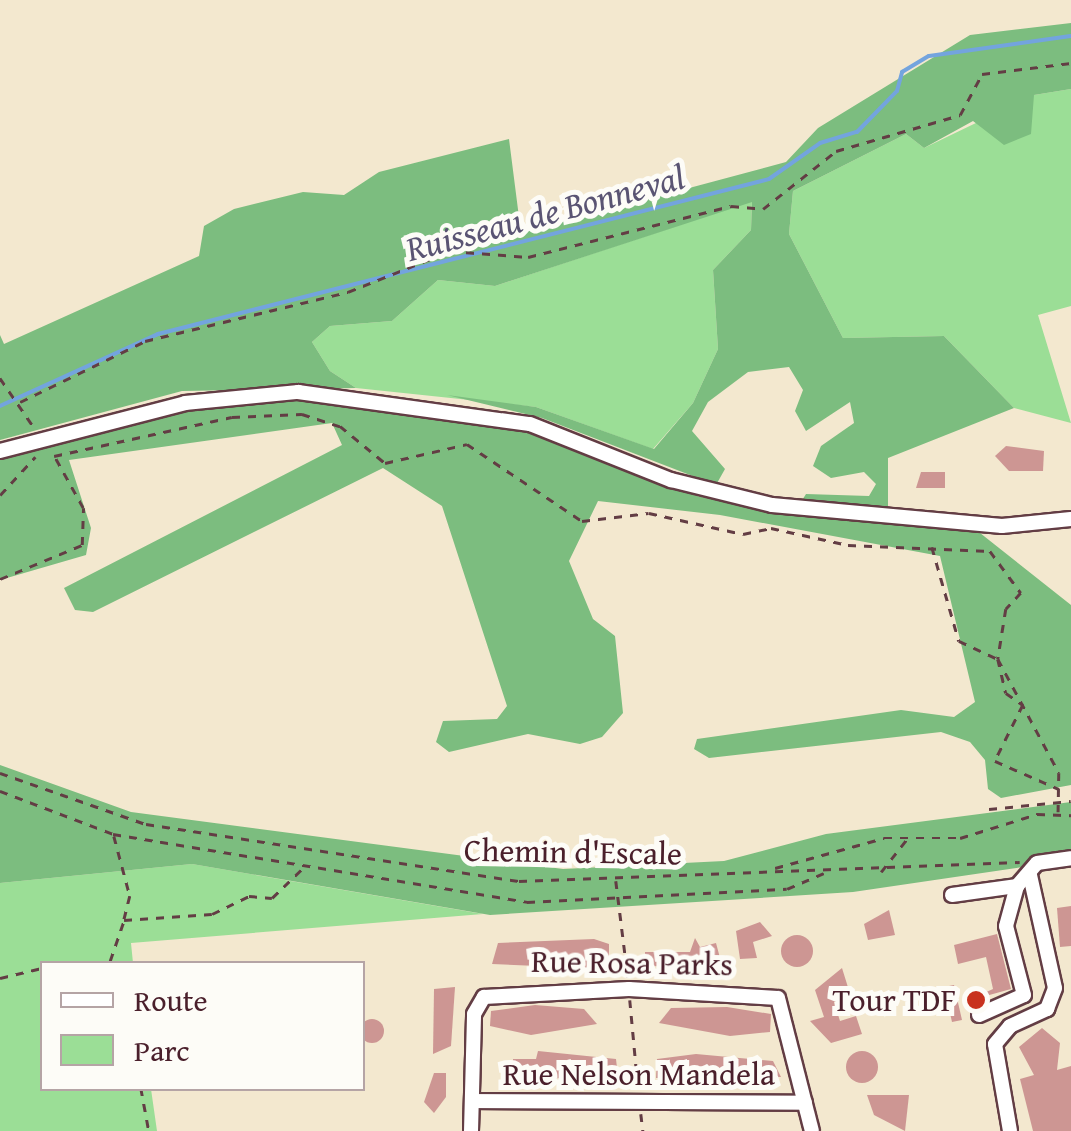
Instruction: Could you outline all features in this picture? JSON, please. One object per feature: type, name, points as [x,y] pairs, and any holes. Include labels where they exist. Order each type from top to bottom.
[{"type":"street","points":[[0,452],[186,403],[321,394],[530,424],[672,480],[788,507],[1002,526],[1071,519]]},
{"type":"street","points":[[978,1015],[1024,996],[1006,926],[1017,886],[1034,869],[1071,858]]},
{"type":"street","points":[[1010,1131],[995,1044],[1010,1026],[1047,1009],[1055,988],[1034,869]]},
{"type":"street","points":[[952,894],[1017,886]]},
{"type":"street","name":"Rue Rosa Parks","points":[[472,1131],[474,1014],[484,997],[630,989],[778,998],[812,1131]]},
{"type":"street","name":"Rue Nelson Mandela","points":[[472,1100],[805,1103]]},
{"type":"path","points":[[20,402],[145,340],[348,292],[450,251],[528,257],[731,206],[763,209],[836,150],[960,114],[982,74],[1071,63]]},
{"type":"path","points":[[0,378],[20,402],[41,444],[0,495]]},
{"type":"path","points":[[0,579],[82,545],[83,508],[54,456],[232,417],[302,414],[340,426],[385,463],[467,444],[582,520],[649,513],[743,534],[771,528],[848,544],[990,551],[1021,593],[1006,609],[998,659],[1006,693],[1024,705],[994,757],[1060,789]]},
{"type":"path","points":[[931,546],[959,641],[998,659],[1030,705],[1060,789],[1058,812]]},
{"type":"path","name":"Chemin d'Escale","points":[[0,773],[168,828],[468,876],[615,880],[774,869],[881,874],[1034,869]]},
{"type":"path","points":[[0,791],[114,834],[526,902],[787,889],[826,871]]},
{"type":"path","points":[[989,808],[1071,801]]},
{"type":"path","points":[[774,869],[907,839],[986,835],[1058,812],[1071,816]]},
{"type":"path","points":[[111,961],[130,896],[114,834]]},
{"type":"path","points":[[881,874],[907,839]]},
{"type":"path","points":[[124,920],[272,898],[306,865]]},
{"type":"path","points":[[615,880],[620,897],[643,1131]]},
{"type":"path","points":[[0,978],[40,968]]},
{"type":"path","points":[[142,1091],[149,1131]]},
{"type":"green space","points":[[1071,23],[1071,89],[1034,95],[1031,134],[1004,145],[973,121],[924,148],[906,134],[793,191],[789,234],[843,338],[944,336],[1014,408],[888,458],[888,510],[801,502],[806,494],[869,496],[876,484],[864,472],[831,478],[813,466],[821,446],[854,423],[850,402],[806,431],[795,411],[803,390],[789,367],[748,372],[708,402],[692,431],[725,469],[716,485],[542,418],[447,395],[536,407],[654,449],[693,403],[718,349],[713,270],[751,230],[752,202],[495,286],[438,280],[392,321],[330,326],[312,342],[330,371],[356,388],[182,391],[0,440],[0,335],[4,344],[199,256],[204,226],[234,209],[303,192],[344,195],[379,172],[509,139],[521,233],[786,162],[818,128],[970,35]]},
{"type":"green space","points":[[1071,89],[1071,306],[1038,315],[1071,423],[1014,408],[944,336],[843,338],[789,234],[793,191],[906,134],[924,148],[1034,95]]},
{"type":"green space","points":[[752,201],[751,230],[713,270],[718,349],[693,403],[653,449],[536,407],[356,388],[330,371],[312,342],[330,326],[392,321],[438,280],[495,286]]},
{"type":"green space","points":[[321,398],[511,424],[697,496],[787,514],[975,529],[1071,605],[1071,785],[1001,798],[988,789],[985,760],[970,742],[941,732],[709,758],[694,749],[697,739],[901,710],[954,717],[975,702],[940,556],[720,515],[598,501],[569,561],[593,619],[615,636],[623,713],[602,737],[580,744],[528,734],[449,752],[436,742],[443,721],[497,719],[507,706],[442,506],[383,468],[93,612],[75,610],[64,588],[342,445],[332,423],[69,460],[91,528],[86,555],[0,580],[0,458],[184,406]]},
{"type":"green space","points":[[0,765],[131,812],[563,869],[724,861],[826,834],[1071,802],[1071,860],[853,892],[490,915],[192,864],[0,883]]},
{"type":"green space","points":[[192,864],[483,914],[131,943],[133,961],[40,961],[40,1091],[151,1091],[157,1131],[0,1131],[0,883]]},
{"type":"building","points":[[1006,446],[1044,451],[1043,471],[1009,471],[995,456]]},
{"type":"building","points":[[921,472],[945,472],[945,488],[916,488]]},
{"type":"building","points":[[1071,906],[1071,946],[1060,947],[1057,908]]},
{"type":"building","points":[[889,910],[895,935],[868,940],[864,924]]},
{"type":"building","points":[[760,922],[772,936],[753,942],[757,958],[740,959],[736,931]]},
{"type":"building","points":[[997,934],[1011,989],[964,1002],[993,989],[986,957],[958,964],[954,945]]},
{"type":"building","points":[[797,935],[808,940],[813,951],[808,962],[797,967],[786,962],[781,951],[786,940]]},
{"type":"building","points":[[695,938],[700,947],[716,943],[720,958],[699,967],[645,966],[645,952],[690,952]]},
{"type":"building","points":[[594,939],[609,944],[609,969],[492,964],[498,943]]},
{"type":"building","points":[[842,968],[851,997],[834,1002],[840,1021],[856,1016],[862,1034],[831,1043],[810,1021],[824,1017],[815,990]]},
{"type":"building","points":[[954,985],[962,1020],[952,1022],[944,987]]},
{"type":"building","points":[[455,987],[451,1046],[433,1054],[434,989]]},
{"type":"building","points":[[535,1005],[584,1009],[597,1024],[531,1035],[490,1026],[491,1011]]},
{"type":"building","points":[[727,1007],[771,1014],[770,1032],[730,1036],[659,1023],[671,1008]]},
{"type":"building","points":[[367,1020],[377,1020],[383,1026],[383,1036],[377,1042],[365,1040]]},
{"type":"building","points":[[1042,1028],[1060,1043],[1057,1070],[1071,1066],[1071,1131],[1033,1131],[1020,1079],[1034,1075],[1019,1047]]},
{"type":"building","points":[[538,1051],[616,1059],[618,1077],[512,1079],[513,1059],[536,1059]]},
{"type":"building","points":[[862,1051],[873,1056],[878,1067],[873,1078],[862,1083],[851,1078],[846,1067],[851,1056]]},
{"type":"building","points":[[696,1054],[773,1061],[781,1077],[656,1078],[657,1059]]},
{"type":"building","points":[[434,1073],[446,1073],[446,1097],[434,1113],[424,1102]]},
{"type":"building","points":[[867,1095],[909,1095],[905,1131],[874,1115]]},
{"type":"waterway","name":"Ruisseau de Bonneval","points":[[0,406],[158,334],[769,179],[820,143],[857,132],[897,91],[902,72],[929,56],[1071,36]]},
{"type":"place","name":"Tour TDF","points":[[976,1000]]}]
